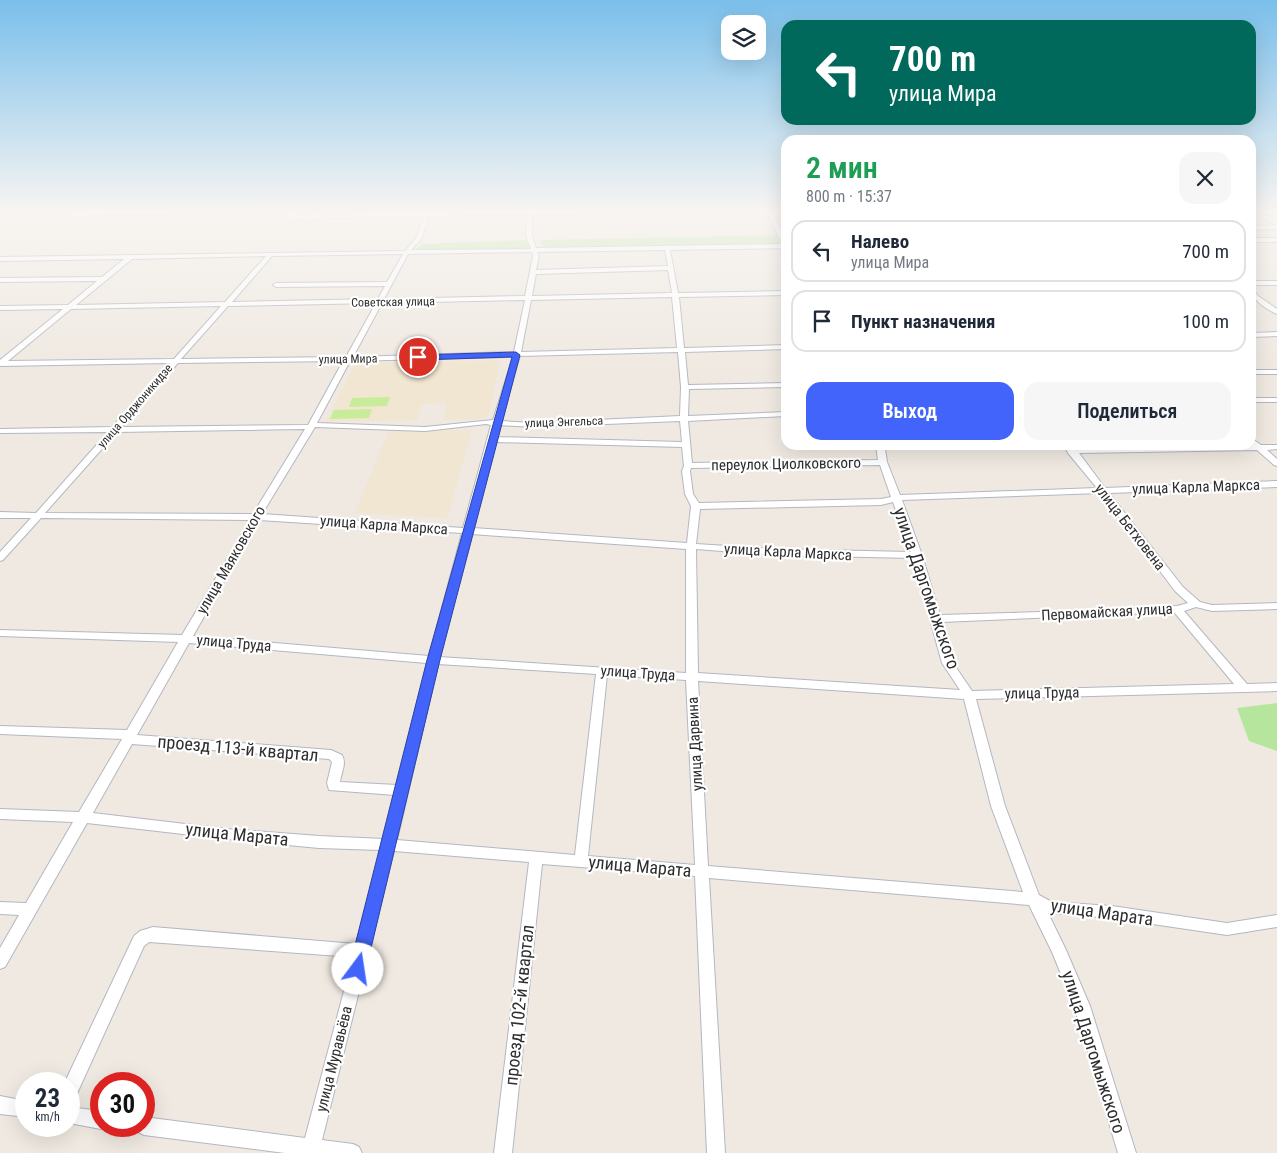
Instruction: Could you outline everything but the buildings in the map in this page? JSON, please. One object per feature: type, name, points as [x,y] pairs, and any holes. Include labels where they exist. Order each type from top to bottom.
[{"type":"street","points":[[0,364],[122,264]]},
{"type":"street","name":"улица Орджоникидзе","points":[[0,558],[262,264]]},
{"type":"street","name":"улица Маяковского","points":[[0,962],[256,517],[311,426],[400,264]]},
{"type":"street","name":"улица Муравьёва","points":[[311,1151],[389,845],[433,660],[496,422],[516,355],[530,299],[535,264]]},
{"type":"street","name":"улица Дарвина","points":[[670,264],[685,386],[684,418],[688,466],[686,470],[689,494],[696,506],[691,546],[692,677],[716,1153]]},
{"type":"street","points":[[534,272],[671,268]]},
{"type":"street","points":[[0,280],[103,279]]},
{"type":"street","points":[[1256,283],[1277,283]]},
{"type":"street","points":[[276,285],[388,284]]},
{"type":"street","name":"Советская улица","points":[[0,308],[781,293]]},
{"type":"street","points":[[1256,297],[1277,312]]},
{"type":"street","points":[[1256,335],[1277,334]]},
{"type":"street","name":"улица Мира","points":[[0,364],[349,359],[781,347]]},
{"type":"street","points":[[1256,372],[1277,372]]},
{"type":"street","points":[[685,386],[781,385]]},
{"type":"street","points":[[1256,400],[1277,400]]},
{"type":"street","name":"улица Энгельса","points":[[0,431],[311,426],[425,428],[496,422],[533,425],[781,414]]},
{"type":"street","name":"улица Энгельса","points":[[492,439],[686,445]]},
{"type":"street","points":[[1256,445],[1277,463]]},
{"type":"street","points":[[1259,448],[1277,447]]},
{"type":"street","name":"улица Даргомыжского","points":[[881,450],[883,462],[917,556],[948,663],[969,695],[998,806],[1033,899],[1059,950],[1082,1006],[1127,1153]]},
{"type":"street","name":"улица Бетховена","points":[[1071,450],[1179,589],[1196,604]]},
{"type":"street","name":"переулок Циолковского","points":[[688,466],[883,462]]},
{"type":"street","name":"улица Карла Маркса","points":[[696,506],[881,502],[896,498],[1277,484]]},
{"type":"street","name":"улица Карла Маркса","points":[[0,515],[256,517],[839,555],[917,556]]},
{"type":"street","name":"Первомайская улица","points":[[935,619],[1177,609],[1196,604],[1212,608],[1277,606]]},
{"type":"street","points":[[1177,609],[1244,688]]},
{"type":"street","name":"улица Труда","points":[[0,633],[186,639],[433,660],[969,695],[1277,687]]},
{"type":"street","points":[[580,861],[602,671]]},
{"type":"street","points":[[0,730],[130,737]]},
{"type":"street","name":"проезд 113-й квартал","points":[[130,737],[330,755],[338,758],[339,762],[333,783],[334,787],[402,790]]},
{"type":"street","name":"улица Марата","points":[[0,814],[84,817],[236,835],[319,842],[389,845],[1033,899],[1050,908],[1112,912],[1227,930],[1277,921]]},
{"type":"street","name":"проезд 102-й квартал","points":[[502,1153],[536,858]]},
{"type":"street","points":[[0,908],[31,909]]},
{"type":"street","points":[[78,1072],[139,941],[145,936],[153,934],[362,951]]},
{"type":"street","points":[[0,1105],[15,1107]]},
{"type":"street","points":[[155,1128],[311,1151],[353,1153]]},
{"type":"shaded area","points":[[500,360],[489,415],[483,419],[444,420],[447,403],[422,404],[417,420],[326,422],[354,366],[366,363]]},
{"type":"shaded area","points":[[389,430],[472,430],[447,518],[355,513]]},
{"type":"green space","points":[[390,397],[387,406],[349,407],[352,398]]},
{"type":"green space","points":[[372,409],[369,418],[330,419],[334,410]]},
{"type":"green space","points":[[1277,703],[1277,751],[1249,741],[1237,708]]},
{"type":"route","points":[[358,969],[433,660],[467,538],[496,422],[516,355],[418,357]]}]
